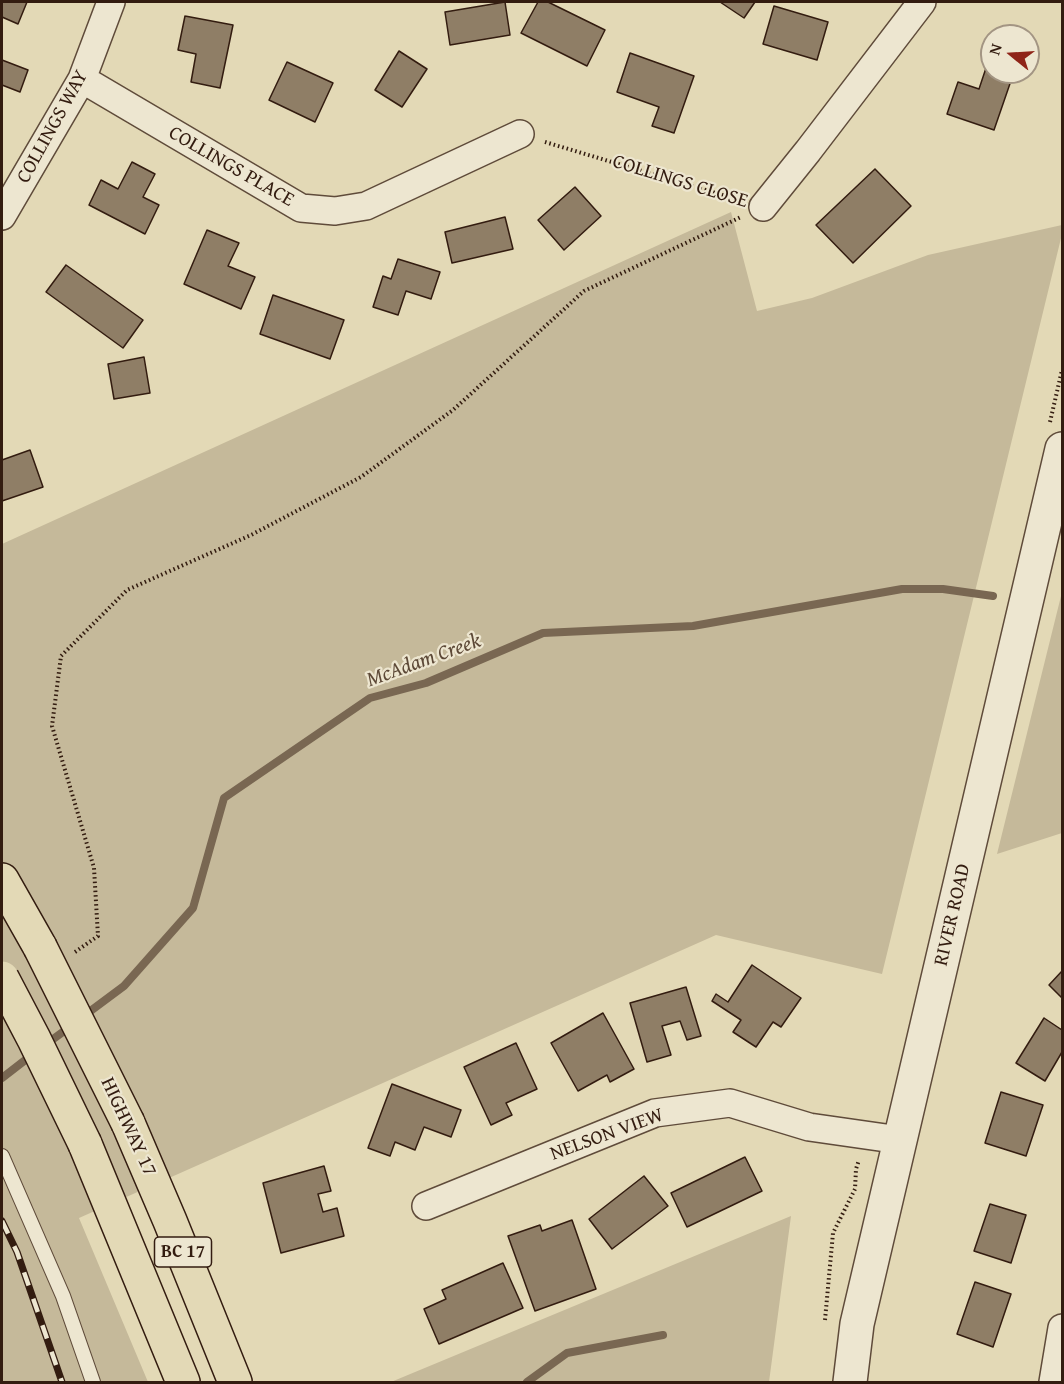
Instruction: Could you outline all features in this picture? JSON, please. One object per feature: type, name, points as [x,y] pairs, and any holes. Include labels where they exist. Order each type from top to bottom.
[{"type":"highway","name":"HIGHWAY 17","points":[[2,880],[55,952],[170,1221],[235,1383]]},
{"type":"highway","name":"BC 17","points":[[2,978],[85,1144],[183,1383]]},
{"type":"street","name":"COLLINGS WAY","points":[[2,216],[82,79],[111,2]]},
{"type":"street","name":"COLLINGS CLOSE","points":[[763,207],[922,2]]},
{"type":"street","name":"COLLINGS PLACE","points":[[82,79],[302,208],[335,211],[366,206],[520,134]]},
{"type":"street","name":"RIVER ROAD","points":[[850,1383],[857,1324],[1062,449]]},
{"type":"street","name":"NELSON VIEW","points":[[426,1206],[655,1113],[730,1102],[809,1127],[900,1140]]},
{"type":"street","points":[[1053,1383],[1062,1328]]},
{"type":"lane","points":[[2,1156],[63,1296],[93,1383]]},
{"type":"path","name":"COLLINGS CLOSE","points":[[520,134],[763,207]]},
{"type":"path","points":[[55,952],[98,936],[94,868],[52,726],[61,656],[128,590],[250,535],[361,477],[453,410],[584,291],[733,221]]},
{"type":"path","points":[[825,1325],[833,1233],[855,1189],[856,1169]]},
{"type":"shaded area","points":[[731,212],[757,311],[812,298],[928,255],[1062,225],[1062,234],[882,974],[716,935],[79,1218],[148,1382],[2,1382],[2,544]]},
{"type":"shaded area","points":[[1062,592],[1062,833],[997,854]]},
{"type":"shaded area","points":[[791,1216],[769,1382],[391,1382]]},
{"type":"building","points":[[2,2],[27,2],[18,24],[2,17]]},
{"type":"building","points":[[505,2],[510,35],[450,45],[445,12]]},
{"type":"building","points":[[538,2],[548,2],[605,30],[587,66],[521,33]]},
{"type":"building","points":[[720,2],[755,2],[744,18]]},
{"type":"building","points":[[774,6],[828,22],[817,60],[763,44]]},
{"type":"building","points":[[185,16],[233,25],[220,88],[191,82],[196,54],[178,50]]},
{"type":"building","points":[[399,51],[427,69],[402,107],[375,90]]},
{"type":"building","points":[[630,53],[694,76],[674,133],[652,126],[659,107],[617,92]]},
{"type":"building","points":[[2,60],[28,70],[20,92],[2,85]]},
{"type":"building","points":[[287,62],[333,83],[315,122],[269,100]]},
{"type":"building","points":[[958,82],[979,89],[981,84],[1010,84],[994,130],[947,114]]},
{"type":"building","points":[[132,162],[155,174],[143,197],[159,205],[145,234],[89,205],[101,180],[118,189]]},
{"type":"building","points":[[875,169],[911,206],[853,263],[816,225]]},
{"type":"building","points":[[575,187],[601,216],[564,250],[538,220]]},
{"type":"building","points":[[505,217],[513,249],[452,263],[445,232]]},
{"type":"building","points":[[207,230],[239,243],[228,266],[255,277],[241,309],[184,284]]},
{"type":"building","points":[[398,259],[440,272],[431,299],[406,291],[398,315],[373,307],[383,276],[391,279]]},
{"type":"building","points":[[66,265],[143,320],[123,348],[46,292]]},
{"type":"building","points":[[273,295],[344,320],[330,359],[260,334]]},
{"type":"building","points":[[144,357],[150,393],[114,399],[108,364]]},
{"type":"building","points":[[30,450],[43,487],[2,501],[2,460]]},
{"type":"building","points":[[752,965],[801,998],[781,1027],[773,1022],[756,1047],[733,1032],[741,1020],[712,1001],[716,994],[728,1002]]},
{"type":"building","points":[[1062,971],[1062,998],[1049,985]]},
{"type":"building","points":[[686,987],[701,1036],[687,1040],[680,1021],[662,1026],[671,1055],[647,1062],[630,1003]]},
{"type":"building","points":[[603,1013],[634,1069],[610,1082],[607,1075],[578,1091],[551,1043]]},
{"type":"building","points":[[1044,1018],[1062,1030],[1062,1052],[1045,1081],[1016,1063]]},
{"type":"building","points":[[516,1043],[537,1089],[506,1103],[512,1115],[491,1125],[464,1067]]},
{"type":"building","points":[[392,1084],[461,1110],[451,1137],[424,1127],[415,1150],[395,1142],[390,1156],[368,1148]]},
{"type":"building","points":[[1001,1092],[1043,1105],[1026,1156],[985,1143]]},
{"type":"building","points":[[745,1157],[762,1191],[687,1227],[671,1193]]},
{"type":"building","points":[[324,1166],[331,1191],[318,1194],[323,1212],[337,1208],[344,1236],[281,1253],[263,1183]]},
{"type":"building","points":[[644,1176],[668,1206],[612,1249],[589,1219]]},
{"type":"building","points":[[990,1204],[1026,1215],[1011,1263],[974,1251]]},
{"type":"building","points":[[572,1220],[596,1289],[535,1311],[508,1236],[540,1225],[542,1231]]},
{"type":"building","points":[[503,1263],[523,1308],[439,1344],[424,1309],[446,1299],[442,1290]]},
{"type":"building","points":[[975,1282],[1011,1294],[993,1347],[957,1334]]},
{"type":"waterway","name":"McAdam Creek","points":[[81,1018],[124,986],[193,908],[224,798],[370,698],[426,683],[543,633],[693,626],[902,589],[943,589],[993,596]]},
{"type":"waterway","name":"McAdam Creek","points":[[45,1045],[71,1026]]},
{"type":"waterway","name":"McAdam Creek","points":[[2,1078],[33,1054]]},
{"type":"waterway","points":[[527,1382],[567,1353],[663,1335]]},
{"type":"railway","points":[[2,1221],[17,1252],[62,1382]]}]
